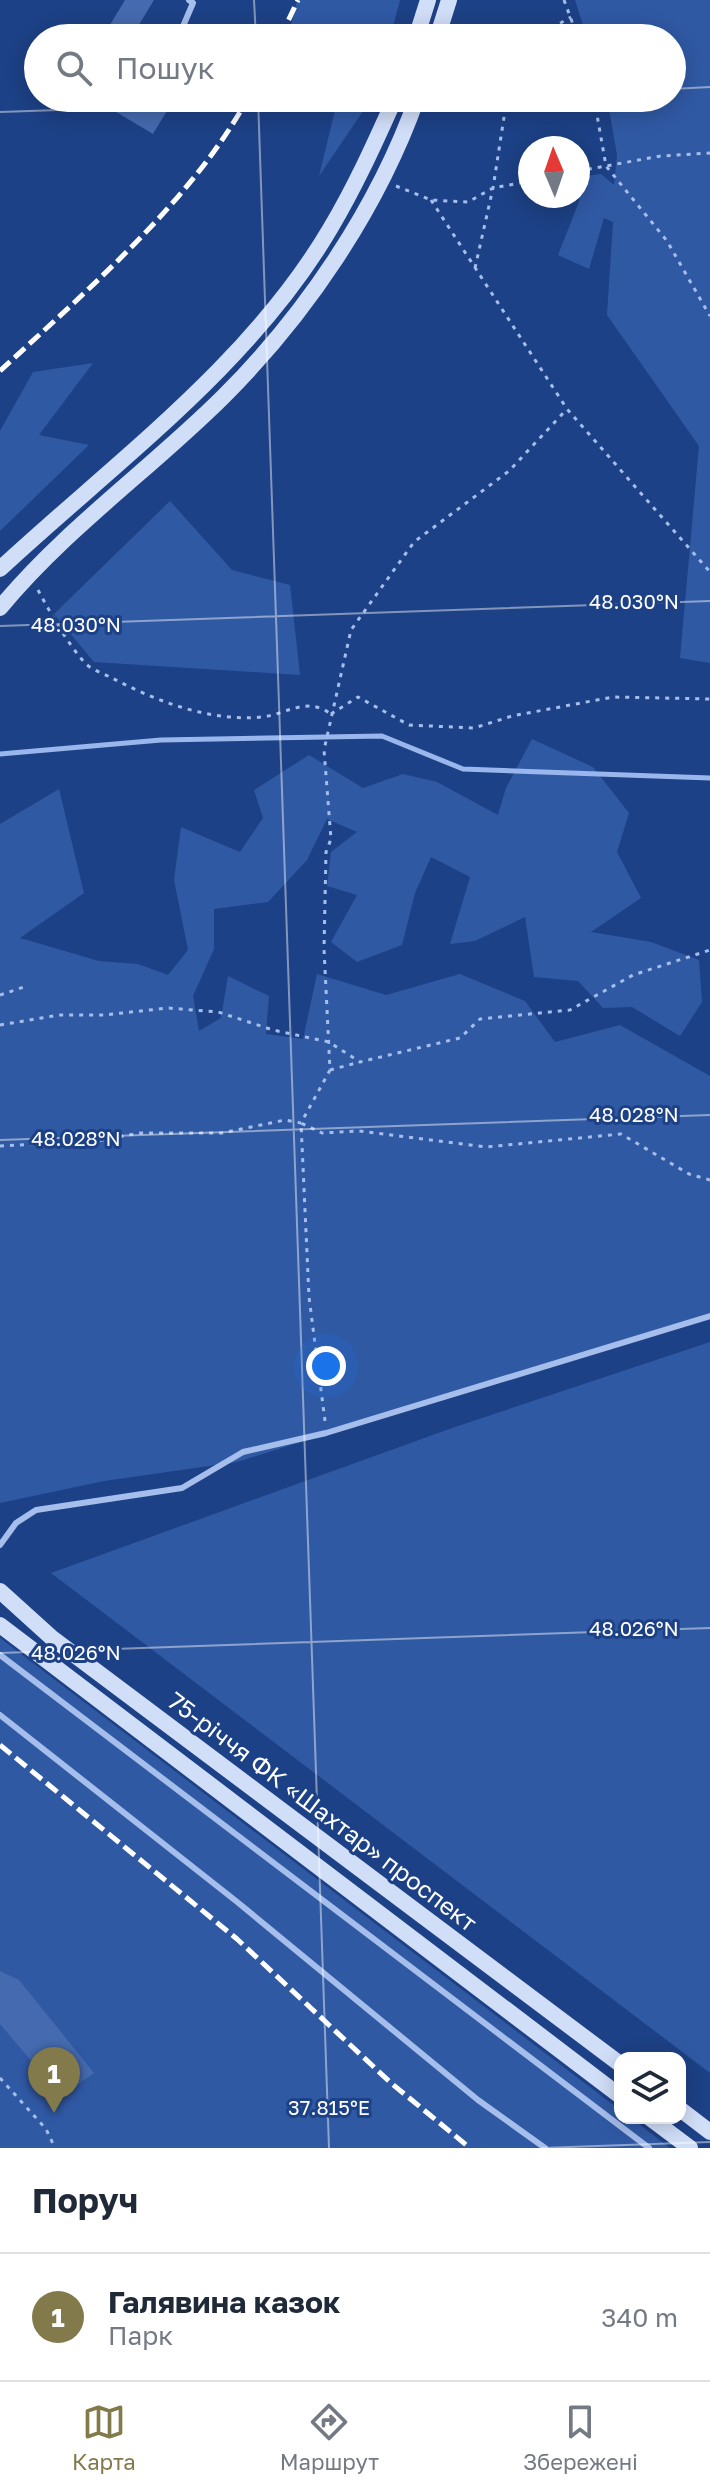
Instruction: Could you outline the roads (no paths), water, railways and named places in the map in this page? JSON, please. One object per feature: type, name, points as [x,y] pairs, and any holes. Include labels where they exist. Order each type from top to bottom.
[{"type":"main road","points":[[420,24],[428,0]]},
{"type":"main road","points":[[441,24],[449,0]]},
{"type":"main road","points":[[0,569],[214,375],[278,302],[329,231],[388,112]]},
{"type":"main road","points":[[0,608],[49,556],[225,395],[293,320],[381,179],[411,112]]},
{"type":"main road","name":"75-річчя ФК «Шахтар» проспект","points":[[0,1591],[52,1638],[614,2060]]},
{"type":"main road","name":"75-річчя ФК «Шахтар» проспект","points":[[0,1625],[614,2091]]},
{"type":"main road","points":[[686,2114],[710,2132]]},
{"type":"main road","points":[[658,2124],[690,2148]]},
{"type":"lane","points":[[184,24],[193,3],[189,0]]},
{"type":"lane","points":[[0,1545],[16,1523],[36,1510],[182,1488],[243,1452],[326,1433],[710,1316]]},
{"type":"lane","points":[[0,1655],[649,2148]]},
{"type":"lane","points":[[0,1715],[236,1901],[478,2100],[545,2148]]},
{"type":"waterway","points":[[0,754],[161,740],[382,736],[463,769],[710,778]]},
{"type":"railway","points":[[287,24],[298,0]]},
{"type":"railway","points":[[0,371],[135,244],[198,173],[240,112]]},
{"type":"railway","points":[[0,1745],[237,1939],[391,2083],[470,2148]]},
{"type":"place","name":"Галявина казок","points":[[54,2113]]}]
